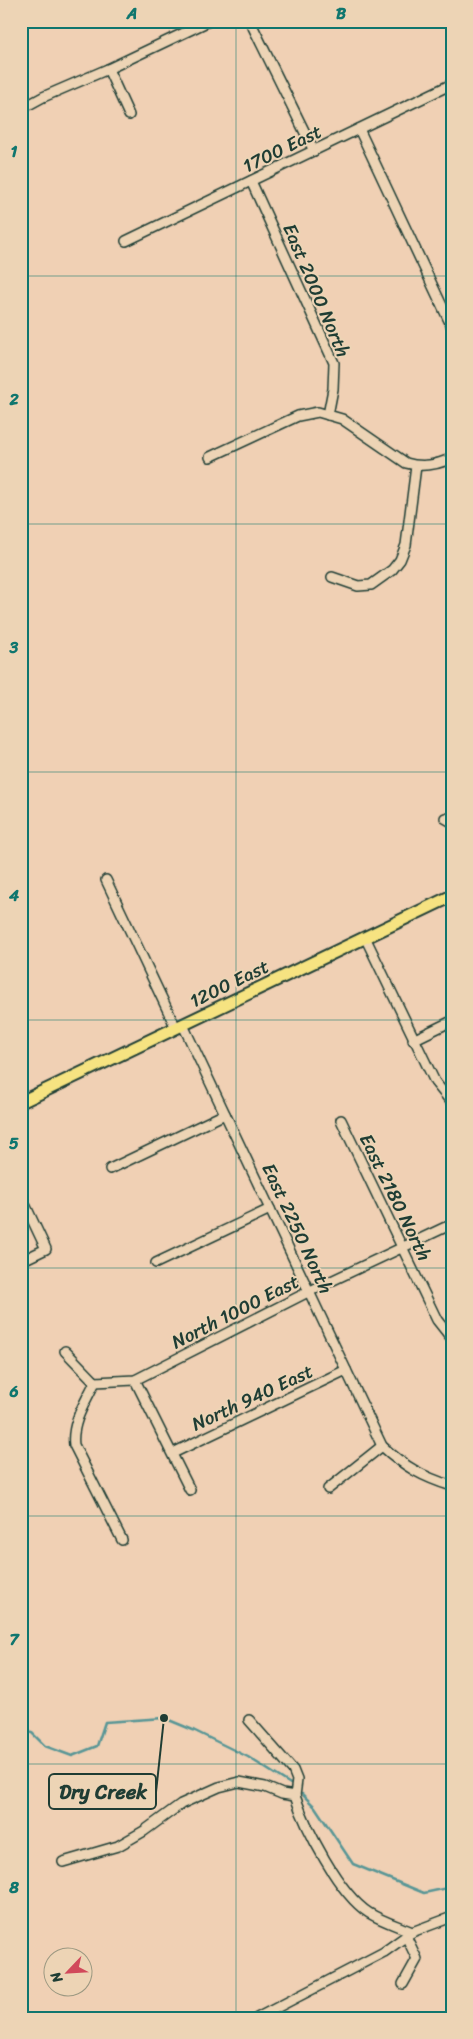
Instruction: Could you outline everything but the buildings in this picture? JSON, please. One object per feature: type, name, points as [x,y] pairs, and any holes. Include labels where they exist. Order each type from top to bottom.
[{"type":"main road","name":"1200 East","points":[[21,1102],[452,896]]},
{"type":"street","points":[[21,109],[43,97],[108,69],[209,21]]},
{"type":"street","points":[[250,21],[314,151]]},
{"type":"street","points":[[108,69],[129,115]]},
{"type":"street","name":"1700 East","points":[[126,241],[452,84]]},
{"type":"street","points":[[359,129],[452,327]]},
{"type":"street","name":"East 2000 North","points":[[251,181],[334,363],[333,389],[328,415]]},
{"type":"street","points":[[210,457],[298,416],[318,412],[342,419],[390,454],[406,463],[416,466],[438,464],[452,458]]},
{"type":"street","points":[[332,577],[358,586],[371,585],[384,578],[396,565],[406,545],[416,466]]},
{"type":"street","name":"East 2250 North","points":[[106,880],[179,1027],[225,1114],[382,1446]]},
{"type":"street","points":[[365,938],[435,1082],[452,1103]]},
{"type":"street","points":[[413,1040],[452,1021]]},
{"type":"street","points":[[110,1169],[225,1114]]},
{"type":"street","name":"East 2180 North","points":[[341,1120],[437,1320],[452,1339]]},
{"type":"street","points":[[21,1196],[46,1249],[21,1261]]},
{"type":"street","points":[[156,1263],[270,1209]]},
{"type":"street","name":"North 1000 East","points":[[96,1382],[135,1380],[310,1292],[452,1224]]},
{"type":"street","points":[[65,1351],[96,1382],[74,1426],[72,1436],[74,1445],[122,1540]]},
{"type":"street","name":"North 940 East","points":[[173,1453],[346,1370]]},
{"type":"street","points":[[135,1380],[190,1490]]},
{"type":"street","points":[[328,1489],[382,1446],[402,1464],[428,1479],[452,1486]]},
{"type":"street","points":[[249,1720],[293,1770],[297,1780],[295,1796],[314,1839],[346,1891],[368,1912],[409,1934],[417,1959],[403,1984]]},
{"type":"street","points":[[64,1862],[118,1846],[144,1831],[181,1804],[218,1787],[239,1782],[295,1796]]},
{"type":"street","points":[[258,2018],[384,1952],[409,1934],[452,1917]]},
{"type":"waterway","points":[[21,1722],[45,1746],[72,1756],[97,1746],[105,1722],[164,1718],[248,1757],[292,1785]]},
{"type":"waterway","points":[[302,1794],[315,1807],[353,1864],[424,1893],[452,1887]]},
{"type":"place","name":"Dry Creek","points":[[164,1718]]}]
